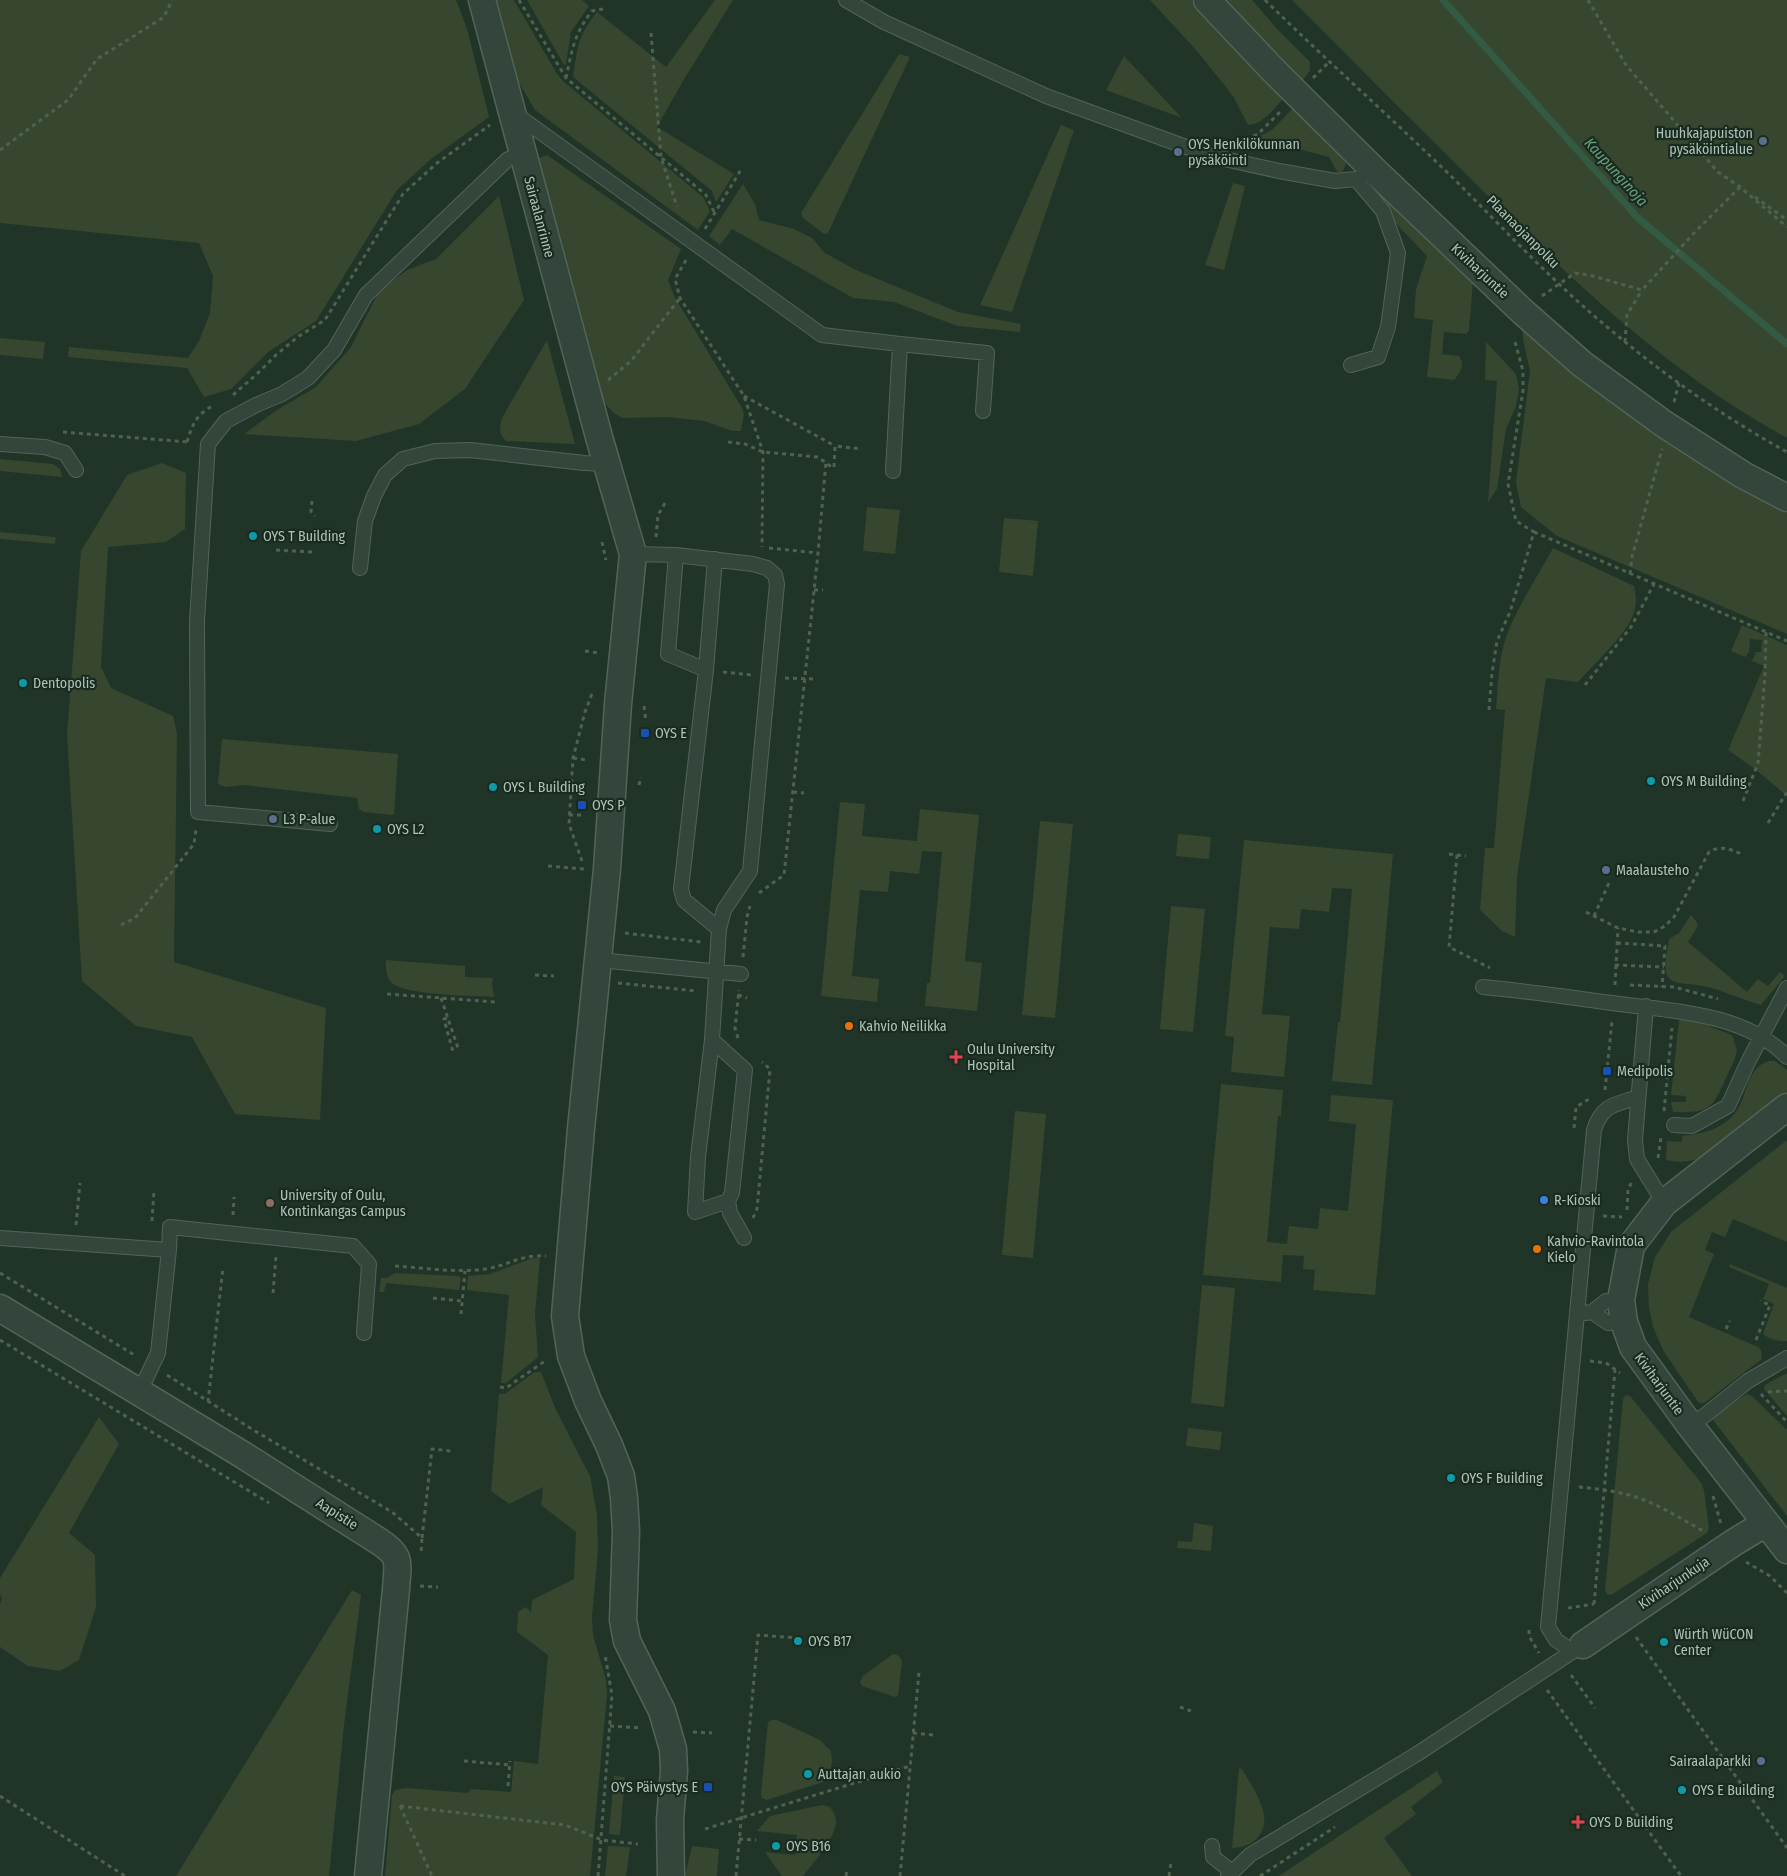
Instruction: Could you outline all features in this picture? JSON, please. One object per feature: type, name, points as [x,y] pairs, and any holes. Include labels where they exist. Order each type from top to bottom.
[{"type":"street","name":"Sairaalanrinne","points":[[482,0],[606,464],[633,554]]},
{"type":"street","name":"Kiviharjuntie","points":[[1208,0],[1297,94],[1366,176],[1582,364],[1668,427],[1744,475],[1787,498]]},
{"type":"street","points":[[633,554],[618,704],[598,970],[581,1129],[565,1316],[571,1356],[588,1401],[609,1445],[621,1476],[626,1531],[623,1620],[627,1641],[662,1711],[673,1749],[674,1771],[670,1820],[671,1876]]},
{"type":"street","points":[[1622,1311],[1631,1246],[1664,1203],[1787,1107]]},
{"type":"street","name":"Aapistie","points":[[0,1308],[377,1540],[390,1549],[398,1560],[368,1876]]},
{"type":"street","name":"Kiviharjuntie","points":[[1622,1311],[1633,1347],[1689,1424],[1787,1550]]},
{"type":"street","name":"Kiviharjunkuja","points":[[1578,1648],[1766,1522]]},
{"type":"street","points":[[653,1876],[670,1820]]},
{"type":"lane","points":[[846,0],[884,22],[1046,96],[1211,156],[1278,172],[1335,181],[1366,176],[1383,211],[1398,252],[1388,327],[1378,357],[1351,365]]},
{"type":"lane","points":[[511,111],[822,334],[987,353],[983,410]]},
{"type":"lane","points":[[330,824],[198,812],[197,621],[208,444],[226,421],[282,394],[308,378],[334,350],[366,295],[508,159],[523,156]]},
{"type":"lane","points":[[894,471],[900,344]]},
{"type":"lane","points":[[0,444],[45,447],[65,453],[76,470]]},
{"type":"lane","points":[[360,568],[365,521],[374,496],[385,475],[403,459],[435,451],[470,450],[606,464]]},
{"type":"lane","points":[[633,554],[676,555],[753,564],[767,568],[775,575],[777,584],[750,871],[724,910],[719,929],[712,1040],[698,1157],[695,1212],[728,1201]]},
{"type":"lane","points":[[676,555],[668,654],[706,670]]},
{"type":"lane","points":[[715,559],[706,670],[681,888],[684,900],[719,929]]},
{"type":"lane","points":[[598,970],[717,971],[741,974]]},
{"type":"lane","points":[[1483,987],[1532,991],[1646,1006],[1723,1019],[1762,1038],[1781,1050],[1787,1057]]},
{"type":"lane","points":[[1674,1125],[1692,1126],[1728,1106],[1748,1062],[1787,988]]},
{"type":"lane","points":[[1646,1006],[1634,1140],[1636,1159],[1664,1203]]},
{"type":"lane","points":[[712,1040],[745,1070],[732,1193],[728,1201],[730,1213],[744,1238]]},
{"type":"lane","points":[[1578,1648],[1556,1640],[1548,1627],[1594,1130],[1598,1116],[1610,1106],[1638,1097]]},
{"type":"lane","points":[[139,1393],[158,1353],[170,1227],[353,1246],[370,1264],[364,1333]]},
{"type":"lane","points":[[0,1238],[169,1250]]},
{"type":"lane","points":[[1578,1314],[1592,1312],[1606,1301],[1622,1311],[1608,1323],[1592,1312]]},
{"type":"lane","points":[[1689,1424],[1704,1416],[1748,1381],[1787,1358]]},
{"type":"lane","points":[[1212,1846],[1213,1857],[1229,1874],[1250,1855],[1417,1754],[1578,1648]]},
{"type":"path","points":[[0,150],[68,100],[97,59],[164,17],[172,0]]},
{"type":"path","points":[[518,0],[566,78],[706,195],[715,214]]},
{"type":"path","name":"Plaanaojanpolku","points":[[1265,0],[1456,181],[1558,284],[1679,384],[1742,426],[1787,452]]},
{"type":"path","points":[[1588,0],[1626,65],[1718,172],[1787,220]]},
{"type":"path","points":[[566,78],[574,40],[580,26],[592,11],[604,9]]},
{"type":"path","points":[[651,33],[660,157],[677,207],[696,243]]},
{"type":"path","points":[[1211,156],[1258,134],[1329,62]]},
{"type":"path","points":[[226,399],[233,395],[299,336],[326,320],[403,194],[437,163],[511,111]]},
{"type":"path","points":[[742,168],[675,279],[680,298],[744,396],[763,452],[762,547]]},
{"type":"path","points":[[1740,187],[1787,227]]},
{"type":"path","points":[[1626,342],[1627,315],[1642,290],[1695,232],[1740,187]]},
{"type":"path","points":[[1642,290],[1589,275],[1575,273],[1523,312],[1516,321],[1514,335],[1523,371],[1523,391],[1508,484],[1516,521],[1534,532],[1787,641]]},
{"type":"path","points":[[587,394],[600,387],[631,361],[680,298]]},
{"type":"path","points":[[1630,574],[1632,557],[1679,384]]},
{"type":"path","points":[[744,396],[835,446],[862,449]]},
{"type":"path","points":[[188,442],[194,423],[203,412],[218,403]]},
{"type":"path","points":[[55,433],[63,432],[208,444]]},
{"type":"path","points":[[728,442],[745,444],[763,452],[818,457],[834,468],[835,446]]},
{"type":"path","points":[[755,898],[759,892],[784,874],[826,461]]},
{"type":"path","points":[[312,501],[311,512],[315,516]]},
{"type":"path","points":[[656,536],[658,515],[665,503]]},
{"type":"path","points":[[1489,710],[1497,641],[1510,612],[1534,532]]},
{"type":"path","points":[[600,535],[608,568]]},
{"type":"path","points":[[276,550],[312,552]]},
{"type":"path","points":[[1585,685],[1632,627],[1654,584]]},
{"type":"path","points":[[814,590],[823,590]]},
{"type":"path","points":[[1743,801],[1758,763],[1766,632]]},
{"type":"path","points":[[585,651],[607,654]]},
{"type":"path","points":[[584,878],[584,869],[569,824],[569,815],[573,758],[585,712],[596,686]]},
{"type":"path","points":[[573,758],[587,760]]},
{"type":"path","points":[[638,786],[641,777]]},
{"type":"path","points":[[793,792],[804,793]]},
{"type":"path","points":[[1768,823],[1787,792]]},
{"type":"path","points":[[120,926],[136,918],[194,844],[198,812]]},
{"type":"path","points":[[569,815],[581,815]]},
{"type":"path","points":[[1586,912],[1618,928],[1638,932],[1654,932],[1665,926],[1674,917],[1709,852],[1716,848],[1725,847],[1742,854]]},
{"type":"path","points":[[1449,854],[1466,856]]},
{"type":"path","points":[[1457,855],[1448,947],[1488,968]]},
{"type":"path","points":[[548,866],[584,869]]},
{"type":"path","points":[[1594,916],[1609,883]]},
{"type":"path","points":[[741,1042],[735,1028],[747,917],[751,903]]},
{"type":"path","points":[[618,927],[624,933],[744,947]]},
{"type":"path","points":[[1617,943],[1665,946],[1662,987]]},
{"type":"path","points":[[1615,965],[1664,967]]},
{"type":"path","points":[[598,970],[747,998]]},
{"type":"path","points":[[535,974],[554,976]]},
{"type":"path","points":[[387,994],[496,1002]]},
{"type":"path","points":[[441,998],[459,1051]]},
{"type":"path","points":[[447,1018],[444,1019],[453,1052]]},
{"type":"path","points":[[744,1238],[757,1209],[770,1069],[757,1058]]},
{"type":"path","points":[[76,1224],[80,1183]]},
{"type":"path","points":[[151,1229],[154,1190]]},
{"type":"path","points":[[1587,1214],[1626,1218],[1642,1231]]},
{"type":"path","points":[[273,1293],[278,1238]]},
{"type":"path","points":[[395,1266],[465,1271],[488,1268],[534,1255],[549,1256],[548,1265]]},
{"type":"path","points":[[208,1402],[223,1267]]},
{"type":"path","points":[[461,1314],[465,1271]]},
{"type":"path","points":[[0,1273],[208,1402],[392,1512],[422,1538]]},
{"type":"path","points":[[433,1298],[462,1301]]},
{"type":"path","points":[[1756,1340],[1770,1305],[1760,1301]]},
{"type":"path","points":[[1726,1329],[1730,1321]]},
{"type":"path","points":[[0,1340],[269,1503]]},
{"type":"path","points":[[544,1353],[548,1370]]},
{"type":"path","points":[[214,1361],[220,1361]]},
{"type":"path","points":[[500,1387],[506,1388],[545,1362]]},
{"type":"path","points":[[1594,1604],[1615,1370]]},
{"type":"path","points":[[1787,1391],[1759,1392],[1787,1422]]},
{"type":"path","points":[[421,1557],[432,1449],[451,1451]]},
{"type":"path","points":[[1604,1489],[1636,1497],[1713,1536]]},
{"type":"path","points":[[418,1595],[419,1586],[438,1587]]},
{"type":"path","points":[[1634,1633],[1787,1848]]},
{"type":"path","points":[[736,1876],[758,1635],[797,1638]]},
{"type":"path","points":[[598,1876],[612,1695],[604,1651]]},
{"type":"path","points":[[900,1876],[919,1672]]},
{"type":"path","points":[[1570,1675],[1595,1708]]},
{"type":"path","points":[[1547,1690],[1680,1876]]},
{"type":"path","points":[[1180,1707],[1191,1712]]},
{"type":"path","points":[[913,1733],[934,1735]]},
{"type":"path","points":[[464,1761],[510,1763],[508,1786]]},
{"type":"path","points":[[705,1829],[910,1766]]},
{"type":"path","points":[[0,1796],[125,1876]]},
{"type":"path","points":[[397,1798],[432,1876]]},
{"type":"path","points":[[400,1806],[565,1825],[602,1840],[638,1844]]},
{"type":"path","points":[[739,1839],[756,1840]]},
{"type":"path","points":[[1169,1876],[1170,1862]]},
{"type":"path","points":[[846,1876],[847,1869]]},
{"type":"green space","points":[[0,0],[456,0],[467,29],[489,117],[431,159],[397,190],[316,321],[268,352],[231,389],[204,397],[187,368],[68,357],[69,347],[188,358],[199,341],[210,313],[213,276],[199,243],[0,223]]},
{"type":"green space","points":[[496,0],[514,0],[557,74],[564,82],[703,197],[710,211],[698,230],[535,110],[518,81]]},
{"type":"green space","points":[[527,0],[582,0],[589,6],[571,32],[566,64],[564,65]]},
{"type":"green space","points":[[715,0],[733,0],[657,127],[734,174],[716,202],[712,191],[573,77],[579,42],[597,12],[666,67]]},
{"type":"green space","points":[[1150,0],[1191,0],[1284,98],[1259,122],[1248,125],[1233,96],[1197,51]]},
{"type":"green space","points":[[1227,0],[1252,0],[1310,62],[1310,71],[1302,81],[1263,42]]},
{"type":"green space","points":[[1292,0],[1787,0],[1787,438],[1701,384],[1622,322],[1510,218]]},
{"type":"green space","points":[[899,54],[910,57],[828,233],[824,234],[803,218],[801,213]]},
{"type":"green space","points":[[1124,56],[1182,118],[1106,90]]},
{"type":"green space","points":[[1293,108],[1342,155],[1346,164],[1342,173],[1337,172],[1329,157],[1256,138],[1273,129]]},
{"type":"green space","points":[[1061,125],[1074,130],[1012,312],[980,305]]},
{"type":"green space","points":[[547,155],[681,249],[668,280],[674,296],[742,408],[744,414],[741,431],[732,431],[704,421],[667,417],[623,418],[615,414],[601,400],[539,158]]},
{"type":"green space","points":[[1233,183],[1245,186],[1224,270],[1205,265]]},
{"type":"green space","points":[[743,184],[755,204],[759,220],[794,229],[812,238],[825,253],[856,270],[958,312],[1021,324],[1020,332],[957,326],[894,302],[853,298],[732,229],[720,245],[709,236]]},
{"type":"green space","points":[[499,196],[524,300],[465,389],[419,424],[356,441],[244,434],[277,410],[316,387],[351,347],[379,291],[407,270],[436,259]]},
{"type":"green space","points":[[1391,202],[1473,280],[1469,331],[1466,334],[1444,332],[1442,354],[1459,356],[1462,363],[1460,372],[1454,380],[1427,377],[1433,320],[1414,318],[1416,289],[1427,256],[1384,211],[1384,205]]},
{"type":"green space","points":[[1522,324],[1591,387],[1645,427],[1700,464],[1787,513],[1787,634],[1557,536],[1521,507],[1516,483],[1530,371],[1523,339]]},
{"type":"green space","points":[[0,338],[45,342],[43,359],[0,355]]},
{"type":"green space","points":[[547,340],[575,444],[506,441],[500,429],[503,416]]},
{"type":"green space","points":[[1486,342],[1516,374],[1519,389],[1516,406],[1506,429],[1497,489],[1488,502],[1497,381],[1485,380]]},
{"type":"green space","points":[[0,459],[53,464],[60,469],[62,477],[0,471]]},
{"type":"green space","points":[[162,463],[186,473],[185,529],[166,542],[108,547],[101,667],[111,688],[173,716],[177,734],[174,962],[326,1008],[320,1120],[235,1114],[192,1037],[136,1026],[82,981],[67,734],[81,551],[127,475]]},
{"type":"green space","points":[[867,507],[900,510],[895,554],[863,551]]},
{"type":"green space","points":[[1004,518],[1038,521],[1033,576],[999,572]]},
{"type":"green space","points":[[0,532],[56,537],[55,544],[0,539]]},
{"type":"green space","points":[[1553,548],[1634,586],[1636,605],[1631,620],[1625,629],[1578,682],[1546,678],[1517,877],[1515,937],[1502,931],[1480,910],[1485,848],[1494,848],[1505,710],[1496,709],[1499,676],[1502,652],[1508,632]]},
{"type":"green space","points":[[1742,625],[1787,645],[1787,796],[1755,769],[1728,750],[1764,666],[1752,661],[1756,652],[1761,652],[1762,640],[1750,639],[1749,652],[1745,657],[1731,651]]},
{"type":"green space","points":[[222,739],[398,754],[394,815],[363,812],[359,809],[357,798],[244,785],[225,787],[218,784]]},
{"type":"green space","points":[[840,802],[865,804],[862,836],[917,841],[920,809],[979,815],[965,961],[982,963],[977,1011],[925,1006],[927,983],[930,983],[942,852],[922,851],[919,874],[890,871],[888,892],[860,890],[852,976],[879,979],[877,1002],[821,996]]},
{"type":"green space","points":[[1040,821],[1073,824],[1055,1018],[1022,1015]]},
{"type":"green space","points":[[1178,834],[1211,837],[1209,859],[1176,856]]},
{"type":"green space","points":[[1244,840],[1393,854],[1372,1085],[1332,1081],[1338,1022],[1340,1022],[1352,889],[1332,888],[1329,912],[1301,909],[1299,929],[1270,927],[1262,1014],[1290,1016],[1284,1077],[1231,1072],[1234,1037],[1225,1036]]},
{"type":"green space","points":[[1171,906],[1205,909],[1193,1032],[1160,1029]]},
{"type":"green space","points":[[1691,915],[1698,926],[1688,942],[1747,992],[1758,979],[1768,986],[1780,972],[1785,976],[1761,1005],[1713,989],[1674,982],[1668,977],[1665,964],[1669,939],[1679,933]]},
{"type":"green space","points":[[386,960],[465,966],[465,977],[493,978],[494,997],[439,994],[409,990],[391,982],[386,971]]},
{"type":"green space","points":[[1679,1020],[1694,1020],[1732,1035],[1737,1050],[1731,1068],[1717,1097],[1712,1103],[1694,1112],[1673,1112],[1671,1102],[1686,1102],[1686,1096],[1671,1095]]},
{"type":"green space","points":[[1769,1061],[1775,1061],[1787,1070],[1787,1093],[1785,1096],[1707,1156],[1686,1161],[1666,1160],[1667,1141],[1682,1142],[1682,1136],[1714,1129],[1728,1120],[1739,1107],[1757,1068]]},
{"type":"green space","points":[[1221,1084],[1283,1090],[1281,1116],[1278,1116],[1267,1242],[1287,1244],[1289,1226],[1318,1229],[1320,1208],[1348,1211],[1356,1124],[1329,1121],[1331,1095],[1393,1100],[1375,1295],[1313,1290],[1315,1270],[1303,1269],[1304,1256],[1283,1255],[1281,1282],[1203,1275]]},
{"type":"green space","points":[[1015,1111],[1046,1114],[1033,1258],[1002,1255]]},
{"type":"green space","points":[[1787,1140],[1787,1242],[1733,1219],[1725,1237],[1712,1232],[1705,1250],[1714,1254],[1689,1317],[1758,1347],[1761,1350],[1762,1359],[1704,1403],[1699,1403],[1664,1352],[1653,1327],[1649,1309],[1648,1284],[1655,1257],[1671,1232]]},
{"type":"green space","points":[[533,1258],[540,1258],[535,1315],[538,1357],[506,1383],[501,1383],[509,1295],[467,1290],[468,1276],[490,1274]]},
{"type":"green space","points":[[1730,1264],[1787,1288],[1787,1341],[1775,1340],[1763,1334],[1774,1304],[1763,1299],[1769,1284],[1729,1267]]},
{"type":"green space","points":[[395,1273],[458,1276],[461,1278],[459,1290],[386,1283],[384,1292],[379,1292],[381,1278],[386,1278]]},
{"type":"green space","points":[[1202,1285],[1235,1288],[1224,1407],[1191,1403]]},
{"type":"green space","points":[[537,1372],[541,1372],[556,1410],[590,1476],[597,1514],[598,1551],[592,1617],[593,1635],[606,1680],[607,1695],[590,1876],[385,1876],[392,1795],[395,1790],[407,1788],[468,1793],[471,1789],[511,1792],[514,1761],[538,1764],[548,1655],[517,1632],[518,1612],[525,1607],[531,1612],[532,1600],[574,1579],[576,1532],[541,1505],[543,1487],[509,1504],[491,1491],[499,1394],[505,1394]]},
{"type":"green space","points":[[1787,1374],[1787,1416],[1764,1389],[1765,1385]]},
{"type":"green space","points":[[1747,1394],[1752,1396],[1787,1430],[1787,1516],[1710,1416]]},
{"type":"green space","points":[[1626,1395],[1630,1396],[1702,1484],[1709,1528],[1707,1533],[1611,1595],[1607,1594],[1605,1590],[1623,1399]]},
{"type":"green space","points":[[99,1417],[119,1444],[69,1533],[95,1555],[96,1607],[79,1660],[60,1671],[28,1666],[0,1647],[0,1604],[2,1599],[0,1594],[0,1578]]},
{"type":"green space","points":[[1188,1428],[1222,1432],[1220,1450],[1186,1446]]},
{"type":"green space","points":[[1194,1523],[1213,1526],[1211,1551],[1177,1548],[1178,1541],[1192,1542]]},
{"type":"green space","points":[[352,1590],[361,1595],[344,1725],[329,1876],[176,1876]]},
{"type":"green space","points":[[893,1654],[901,1659],[902,1663],[898,1696],[895,1697],[862,1686],[860,1682],[863,1676]]},
{"type":"green space","points":[[777,1720],[820,1740],[831,1751],[830,1773],[823,1782],[767,1800],[762,1798],[768,1722]]},
{"type":"green space","points":[[1239,1768],[1242,1769],[1257,1795],[1264,1813],[1264,1822],[1262,1831],[1256,1839],[1245,1846],[1232,1848]]},
{"type":"green space","points":[[1437,1771],[1443,1782],[1411,1807],[1416,1814],[1384,1838],[1412,1876],[1279,1876]]},
{"type":"green space","points":[[614,1776],[625,1777],[620,1835],[609,1834]]},
{"type":"green space","points":[[822,1805],[830,1807],[836,1819],[832,1835],[818,1858],[803,1876],[782,1876],[765,1852],[795,1855],[797,1835],[757,1831],[770,1816]]},
{"type":"green space","points":[[608,1846],[630,1847],[626,1876],[605,1876]]},
{"type":"green space","points":[[692,1846],[719,1849],[717,1876],[685,1876]]},
{"type":"waterway","name":"Kaupunginoja","points":[[1443,0],[1638,218],[1787,344]]},
{"type":"place","name":"Huuhkajapuiston pysäköintialue","points":[[1763,141]]},
{"type":"place","name":"OYS Henkilökunnan pysäköinti","points":[[1178,152]]},
{"type":"place","name":"OYS T Building","points":[[253,536]]},
{"type":"place","name":"Dentopolis","points":[[23,683]]},
{"type":"place","name":"OYS E","points":[[645,733]]},
{"type":"place","name":"OYS M Building","points":[[1651,781]]},
{"type":"place","name":"OYS L Building","points":[[493,787]]},
{"type":"place","name":"OYS P","points":[[582,805]]},
{"type":"place","name":"L3 P-alue","points":[[273,819]]},
{"type":"place","name":"OYS L2","points":[[377,829]]},
{"type":"place","name":"Maalausteho","points":[[1606,870]]},
{"type":"place","name":"Kahvio Neilikka","points":[[849,1026]]},
{"type":"place","name":"Oulu University Hospital","points":[[956,1057]]},
{"type":"place","name":"Medipolis","points":[[1607,1071]]},
{"type":"place","name":"R-Kioski","points":[[1544,1200]]},
{"type":"place","name":"University of Oulu, Kontinkangas Campus","points":[[270,1203]]},
{"type":"place","name":"Kahvio-Ravintola Kielo","points":[[1537,1249]]},
{"type":"place","name":"OYS F Building","points":[[1451,1478]]},
{"type":"place","name":"OYS B17","points":[[798,1641]]},
{"type":"place","name":"Würth WüCON Center","points":[[1664,1642]]},
{"type":"place","name":"Sairaalaparkki","points":[[1761,1761]]},
{"type":"place","name":"Auttajan aukio","points":[[808,1774]]},
{"type":"place","name":"OYS Päivystys E","points":[[708,1787]]},
{"type":"place","name":"OYS E Building","points":[[1682,1790]]},
{"type":"place","name":"OYS D Building","points":[[1578,1822]]},
{"type":"place","name":"OYS B16","points":[[776,1846]]}]
